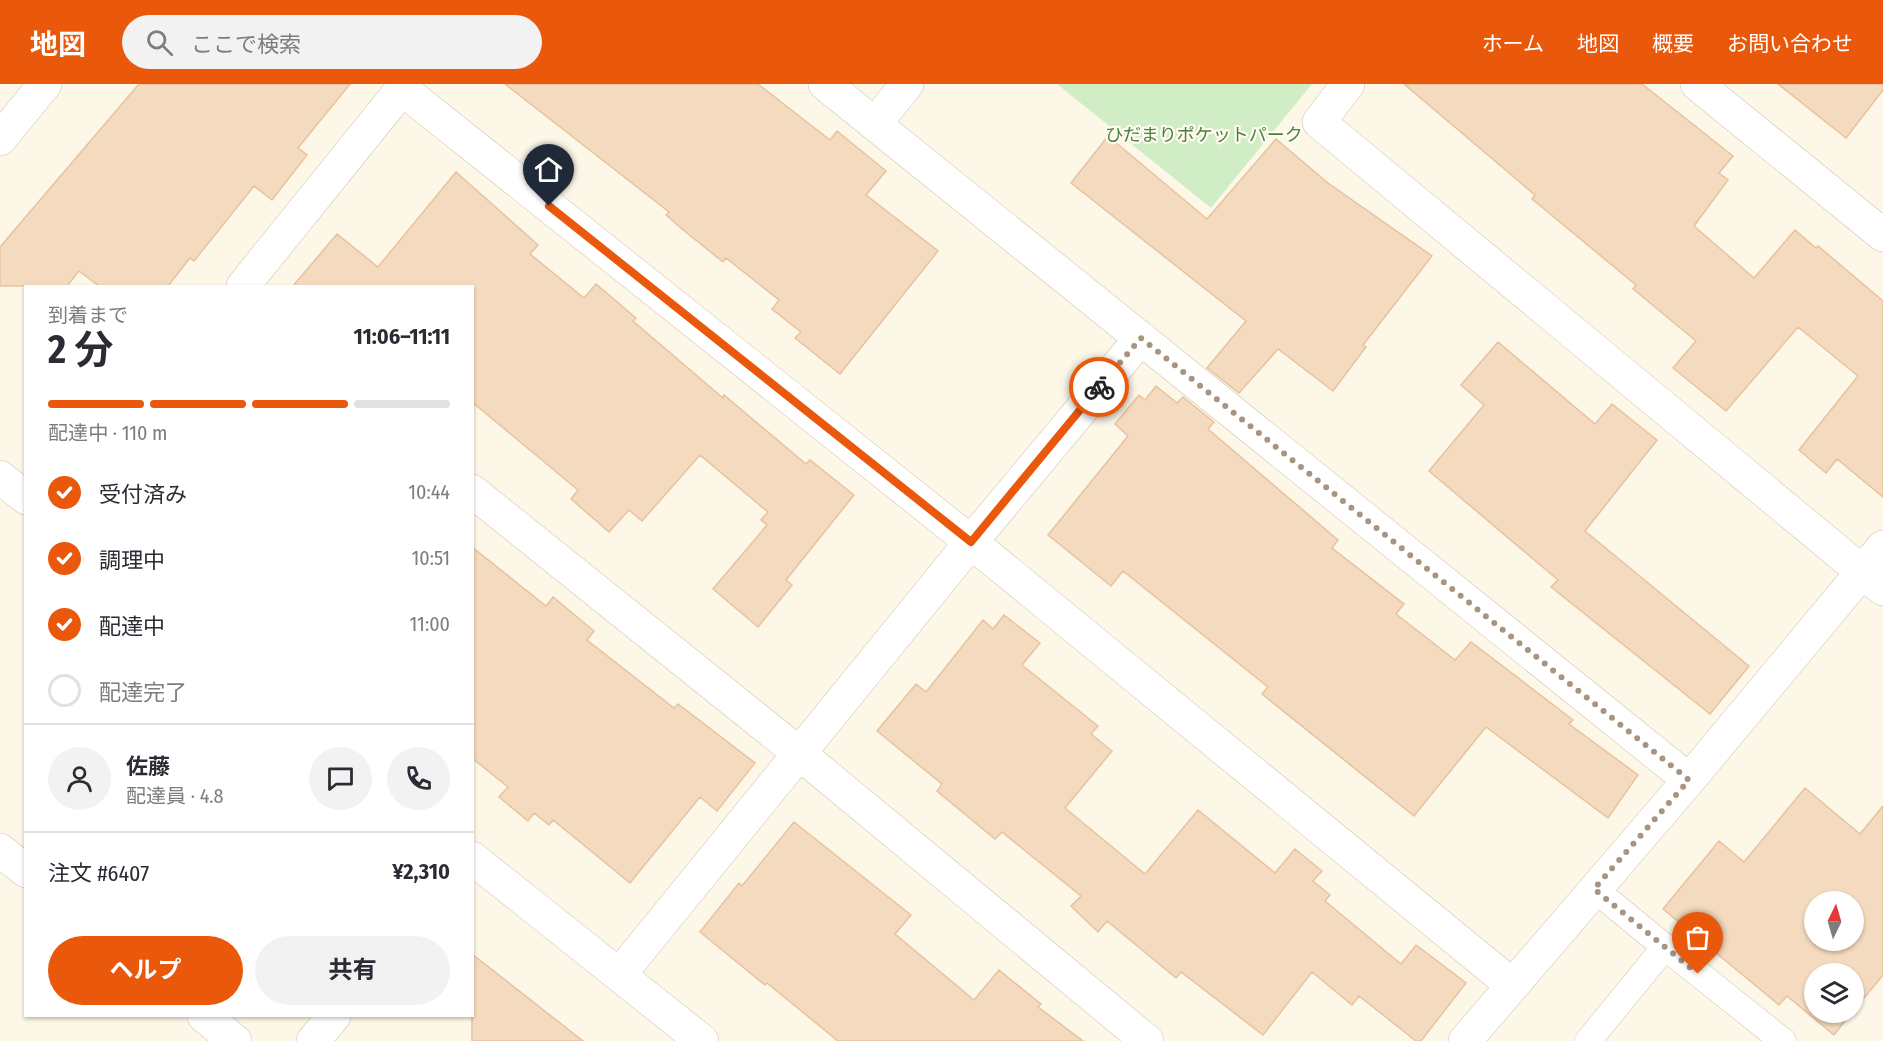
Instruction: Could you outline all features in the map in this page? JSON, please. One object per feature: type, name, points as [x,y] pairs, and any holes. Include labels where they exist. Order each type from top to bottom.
[{"type":"street","points":[[0,139],[45,84]]},
{"type":"street","points":[[825,84],[1689,780]]},
{"type":"street","points":[[875,124],[908,84]]},
{"type":"street","points":[[1348,84],[1319,122],[1872,581]]},
{"type":"street","points":[[1697,84],[1883,235]]},
{"type":"street","points":[[244,285],[404,86],[971,542],[1512,985]]},
{"type":"street","points":[[620,974],[971,542],[1141,338]]},
{"type":"street","points":[[0,477],[24,496]]},
{"type":"street","points":[[474,493],[800,754],[1147,1041]]},
{"type":"street","points":[[1465,1041],[1689,780],[1872,581],[1883,547]]},
{"type":"street","points":[[0,850],[24,869]]},
{"type":"street","points":[[474,860],[702,1041]]},
{"type":"street","points":[[205,1017],[235,1041]]},
{"type":"street","points":[[313,1041],[333,1017]]},
{"type":"lane","points":[[1594,889],[1783,1041]]},
{"type":"lane","points":[[1588,1041],[1665,947]]},
{"type":"green space","name":"ひだまりポケットパーク","points":[[1057,84],[1312,84],[1211,208]]},
{"type":"building","points":[[139,84],[350,84],[298,148],[307,155],[272,200],[254,186],[194,261],[190,258],[169,285],[98,285],[79,271],[68,285],[0,286],[0,247]]},
{"type":"building","points":[[505,84],[758,84],[830,140],[837,131],[886,171],[866,195],[938,251],[840,374],[795,338],[801,332],[772,309],[779,300],[726,258],[723,262],[666,215],[669,212]]},
{"type":"building","points":[[1404,84],[1642,84],[1733,156],[1719,173],[1728,180],[1694,226],[1754,278],[1795,230],[1816,248],[1818,246],[1883,301],[1883,497],[1837,459],[1826,473],[1799,450],[1858,376],[1798,327],[1726,411],[1673,368],[1696,341],[1633,289],[1636,285],[1532,199],[1535,195]]},
{"type":"building","points":[[1778,84],[1883,84],[1883,90],[1846,138]]},
{"type":"building","points":[[1108,136],[1207,219],[1276,139],[1328,183],[1432,256],[1363,345],[1366,347],[1333,391],[1278,349],[1239,393],[1207,368],[1246,321],[1071,183]]},
{"type":"building","points":[[456,172],[538,245],[530,254],[584,298],[596,284],[636,318],[633,321],[723,398],[724,395],[806,464],[810,460],[854,495],[786,580],[792,585],[758,627],[713,589],[767,525],[761,520],[768,512],[700,455],[642,521],[629,510],[609,532],[571,499],[578,490],[474,404],[474,285],[294,285],[337,234],[378,267]]},
{"type":"building","points":[[1498,342],[1595,424],[1612,404],[1657,440],[1585,531],[1749,666],[1710,714],[1551,587],[1558,580],[1429,471],[1484,405],[1461,385]]},
{"type":"building","points":[[1156,386],[1177,403],[1183,397],[1214,422],[1208,429],[1338,540],[1332,548],[1404,604],[1396,614],[1455,660],[1471,642],[1573,720],[1569,724],[1638,775],[1608,818],[1486,727],[1414,816],[1262,694],[1268,687],[1123,571],[1111,586],[1048,535],[1128,436],[1115,424],[1139,395],[1145,400]]},
{"type":"building","points":[[474,549],[546,606],[553,597],[594,631],[587,640],[674,708],[678,704],[755,763],[717,811],[700,797],[630,883],[553,820],[549,825],[534,813],[528,821],[499,797],[508,787],[474,760]]},
{"type":"building","points":[[1004,615],[1040,643],[1022,665],[1098,726],[1091,734],[1112,751],[1065,808],[1145,874],[1198,810],[1275,873],[1295,849],[1322,871],[1313,881],[1330,895],[1325,901],[1401,964],[1416,945],[1466,983],[1421,1041],[1416,1041],[1359,996],[1352,1005],[1312,972],[1263,1035],[1181,972],[1176,978],[1107,921],[1098,932],[1071,906],[1081,896],[1002,832],[995,839],[937,791],[942,784],[877,731],[916,684],[926,692],[983,620],[993,629]]},
{"type":"building","points":[[1805,788],[1860,834],[1883,806],[1883,975],[1864,998],[1864,963],[1804,963],[1804,1010],[1787,996],[1779,1005],[1663,909],[1719,841],[1744,862]]},
{"type":"building","points":[[794,822],[911,915],[895,934],[974,1000],[999,970],[1041,1004],[1038,1007],[1083,1041],[838,1041],[700,932],[739,883],[742,886]]},
{"type":"building","points":[[474,956],[583,1041],[472,1041]]},
{"type":"building","points":[[1820,1023],[1843,1023],[1834,1035]]},
{"type":"way so far","points":[[1099,387],[1141,338],[1689,780],[1594,889],[1698,974]]},
{"type":"route","points":[[549,206],[971,542],[1099,387]]}]
